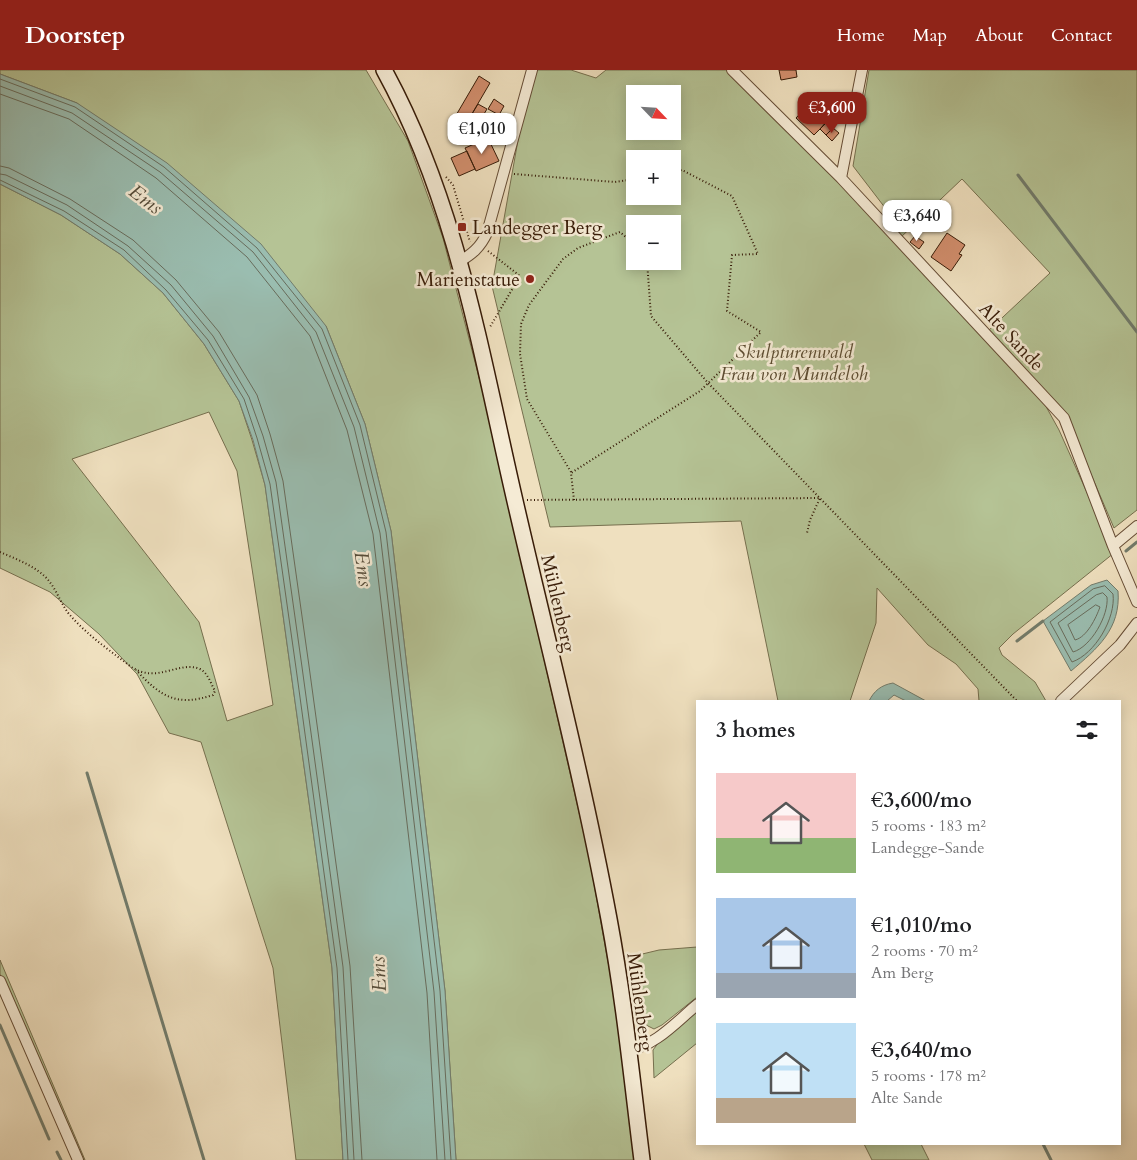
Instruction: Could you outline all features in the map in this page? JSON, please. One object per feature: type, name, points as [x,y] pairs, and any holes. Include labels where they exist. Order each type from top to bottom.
[{"type":"main road","name":"Mühlenberg","points":[[384,70],[407,115],[437,188],[459,262],[478,340],[585,806],[608,918],[642,1160]]},
{"type":"street","points":[[459,262],[473,254],[482,244],[487,233],[532,70]]},
{"type":"street","name":"Alte Sande","points":[[732,70],[842,178],[1064,418],[1113,546],[1137,602]]},
{"type":"street","points":[[842,178],[862,70]]},
{"type":"street","points":[[1113,546],[1137,526]]},
{"type":"street","points":[[1062,700],[1120,645],[1137,623]]},
{"type":"street","points":[[0,982],[78,1160]]},
{"type":"street","points":[[628,1050],[636,1049],[650,1042],[696,1006]]},
{"type":"path","points":[[571,473],[700,391],[760,332],[727,311],[732,255],[758,254],[732,196],[681,170]]},
{"type":"path","points":[[504,173],[615,182],[626,180]]},
{"type":"path","points":[[453,186],[473,254]]},
{"type":"path","points":[[574,500],[571,473],[554,448],[527,399],[520,354],[521,324],[529,305],[563,259],[578,248],[620,232],[626,237]]},
{"type":"path","points":[[478,340],[485,335],[520,276],[492,254]]},
{"type":"path","points":[[648,270],[652,316],[708,382],[1016,700]]},
{"type":"path","points":[[523,500],[820,498]]},
{"type":"path","points":[[807,533],[810,520],[820,498]]},
{"type":"path","points":[[0,552],[35,568],[48,580],[68,612],[82,627],[136,670],[150,685],[165,695],[184,701],[197,700],[213,695],[215,691],[208,676],[200,669],[185,668],[150,674],[136,670]]},
{"type":"green space","points":[[0,70],[366,70],[408,141],[443,238],[483,393],[589,856],[619,1023],[635,1160],[456,1160],[445,991],[391,531],[365,424],[326,326],[77,103],[0,74]]},
{"type":"green space","name":"Skulpturenwald Frau von Mundeloh","points":[[535,70],[571,70],[596,78],[606,70],[728,70],[817,154],[1038,392],[1059,430],[1114,553],[1013,634],[999,648],[1002,655],[1035,682],[1045,700],[979,700],[978,689],[956,664],[928,645],[877,588],[876,623],[850,700],[778,700],[741,521],[550,527],[492,286],[520,129]]},
{"type":"green space","points":[[869,70],[1137,70],[1137,510],[1114,528],[1063,409],[988,331],[1050,273],[962,179],[900,238],[886,221],[886,209],[853,166]]},
{"type":"green space","points":[[0,184],[61,215],[120,254],[163,293],[204,344],[239,401],[265,485],[332,968],[343,1160],[296,1160],[273,968],[201,742],[169,733],[137,674],[99,634],[50,592],[0,568]],"holes":[[[209,412],[237,471],[273,705],[227,721],[199,622],[72,459]]]},
{"type":"green space","points":[[696,947],[696,998],[662,1025],[654,1029],[646,1025],[634,956],[659,950]]},
{"type":"green space","points":[[0,960],[85,1160],[80,1160],[0,974]]},
{"type":"green space","points":[[696,1012],[696,1044],[654,1078],[653,1050],[659,1042]]},
{"type":"green space","points":[[864,1145],[922,1145],[929,1160],[872,1160]]},
{"type":"water","name":"Ems","points":[[0,74],[77,103],[167,163],[261,244],[326,326],[365,424],[391,531],[445,991],[456,1160],[343,1160],[332,968],[265,485],[253,440],[239,401],[204,344],[163,293],[120,254],[61,215],[0,184]]},
{"type":"water","points":[[1107,580],[1118,591],[1116,616],[1098,646],[1071,671],[1043,621],[1091,585]]},
{"type":"water","points":[[893,683],[924,700],[904,700],[894,695],[888,700],[870,700],[878,689]]},
{"type":"building","points":[[779,70],[796,70],[797,77],[781,80]]},
{"type":"building","points":[[479,76],[490,83],[466,124],[455,117]]},
{"type":"building","points":[[494,99],[504,106],[499,115],[488,109]]},
{"type":"building","points":[[478,104],[487,109],[475,129],[466,124]]},
{"type":"building","points":[[806,107],[825,124],[814,135],[796,118]]},
{"type":"building","points":[[827,121],[834,127],[826,135],[820,129]]},
{"type":"building","points":[[833,128],[839,133],[832,141],[826,135]]},
{"type":"building","points":[[488,138],[499,161],[476,171],[465,148]]},
{"type":"building","points":[[467,151],[475,169],[459,176],[451,158]]},
{"type":"building","points":[[947,233],[965,245],[959,254],[962,255],[951,271],[931,257]]},
{"type":"building","points":[[915,236],[924,242],[919,249],[910,242]]},
{"type":"waterway","points":[[1018,175],[1137,332]]},
{"type":"waterway","points":[[1126,551],[1137,542]]},
{"type":"waterway","points":[[1017,641],[1043,621]]},
{"type":"waterway","points":[[87,773],[204,1160]]},
{"type":"waterway","points":[[0,1025],[49,1139]]},
{"type":"waterway","points":[[1044,1145],[1051,1160]]},
{"type":"waterway","points":[[57,1152],[61,1160]]},
{"type":"place","name":"Landegger Berg","points":[[462,227]]},
{"type":"place","name":"Marienstatue","points":[[530,279]]}]
